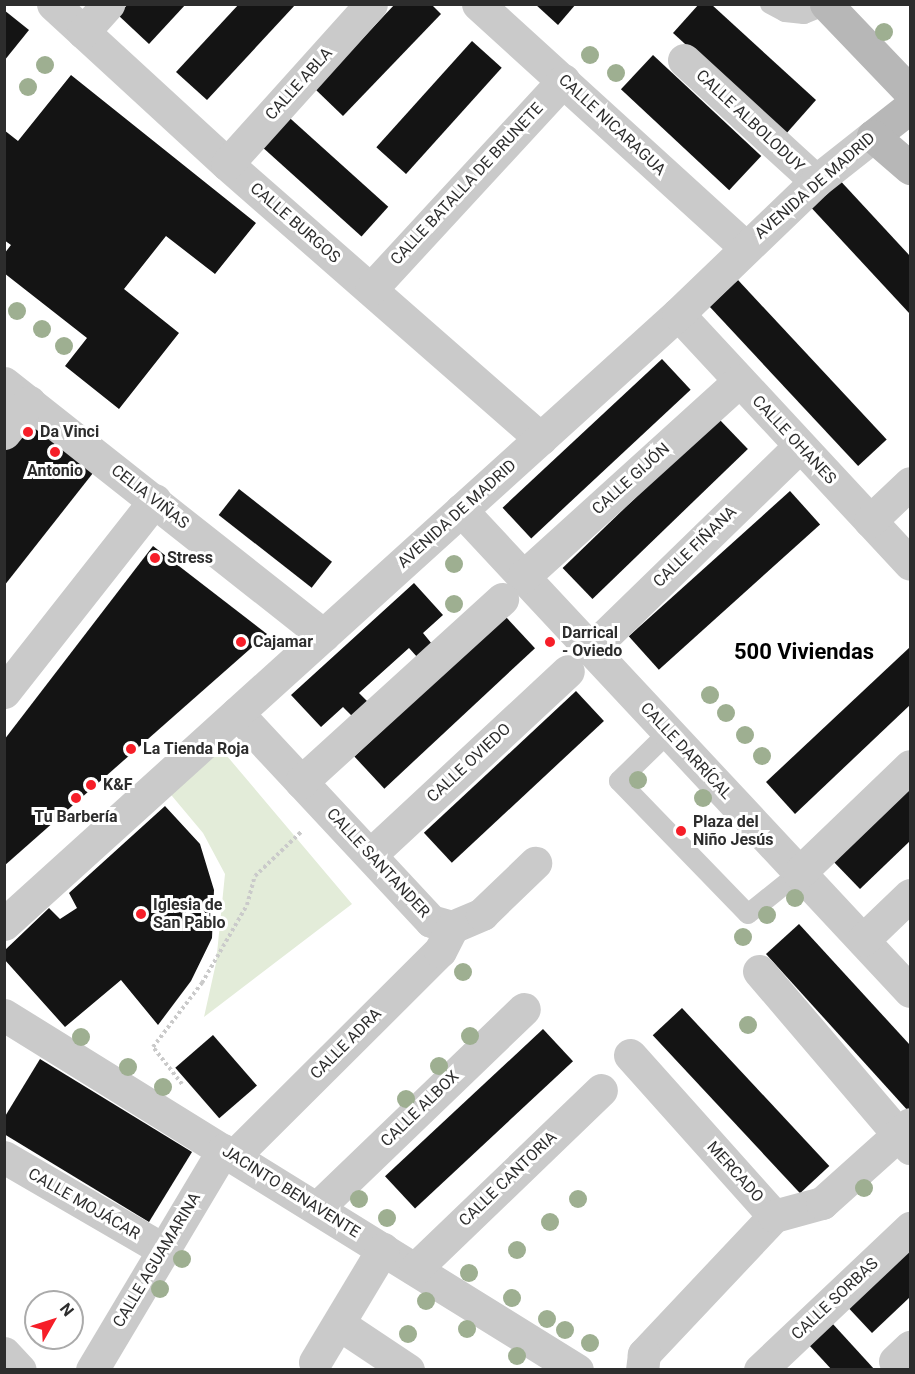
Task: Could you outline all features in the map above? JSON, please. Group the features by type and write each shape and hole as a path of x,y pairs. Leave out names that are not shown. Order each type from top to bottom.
{"main road":[{"path":"826,4 910,92"},
{"name":"AVENIDA DE MADRID","path":"873,136 910,107"},
{"path":"873,136 910,168"}],"street":[{"name":"CALLE BURGOS","path":"53,4 227,164 541,439"},
{"path":"83,32 108,4"},
{"name":"CALLE ABLA","path":"227,164 371,4"},
{"name":"CALLE NICARAGUA","path":"478,4 745,247"},
{"name":"CALLE ALBOLODUY","path":"684,60 816,182"},
{"name":"CALLE BATALLA DE BRUNETE","path":"371,289 564,80"},
{"name":"AVENIDA DE MADRID","path":"4,924 678,314 745,247 816,182 873,136"},
{"name":"CALLE OHANES","path":"678,314 910,564"},
{"name":"CALLE GIJÓN","path":"302,782 739,381"},
{"path":"4,433 17,393"},
{"name":"CELIA VIÑAS","path":"17,393 323,635"},
{"name":"CALLE FIÑANA","path":"579,660 800,446"},
{"path":"870,521 910,483"},
{"path":"4,692 155,500"},
{"name":"CALLE DARRÍCAL","path":"461,510 513,588 579,660 669,732 910,991"},
{"name":"CALLE OVIEDO","path":"370,855 579,660"},
{"name":"CALLE SANTANDER","path":"237,713 431,921 452,927"},
{"path":"799,873 910,766"},
{"path":"452,927 482,914 535,863"},
{"path":"863,940 910,895"},
{"name":"CALLE ADRA","path":"228,1154 441,951 452,927"},
{"path":"759,971 907,1135 822,1203 774,1216"},
{"name":"CALLE ALBOX","path":"317,1208 524,1009"},
{"name":"JACINTO BENAVENTE","path":"4,1015 577,1370"},
{"name":"MERCADO","path":"630,1055 774,1216 644,1354 642,1370"},
{"name":"CALLE CANTORIA","path":"415,1269 601,1090"},
{"name":"CALLE AGUAMARINA","path":"92,1370 164,1250 228,1154"},
{"name":"CALLE MOJÁCAR","path":"4,1158 164,1250"},
{"name":"CALLE SORBAS","path":"760,1370 910,1228"},
{"path":"318,1367 339,1324 383,1250"},
{"path":"339,1324 408,1370"},
{"path":"4,1353 20,1370"}],"lane":[{"path":"770,4 785,12 804,14 826,4"},
{"path":"669,732 619,781 748,914 799,873"}],"path":[{"path":"189,1129 201,1107 153,1047 202,983 247,905 255,876 301,832"}],"green space":[{"path":"216,743 352,904 204,1017 216,963 225,874 203,833 167,790"}],"building":[{"path":"128,4 186,4 149,44 118,15"},
{"path":"239,4 296,4 207,100 176,72"},
{"path":"395,4 431,4 441,14 343,116 315,89"},
{"path":"535,4 576,4 558,25"},
{"path":"699,4 711,4 816,100 785,135 673,33"},
{"path":"4,10 29,30 4,61"},
{"path":"472,41 502,68 406,174 376,147"},
{"path":"653,55 761,156 729,190 621,89"},
{"path":"71,75 256,223 215,274 166,236 124,289 179,333 119,409 65,366 87,338 4,273 4,254 11,245 4,240 4,130 18,141"},
{"path":"282,111 388,207 362,236 255,141"},
{"path":"835,175 910,256 910,314 806,202"},
{"path":"738,280 887,439 858,466 709,307"},
{"path":"662,359 691,390 531,538 503,508"},
{"path":"718,418 748,449 592,599 563,568"},
{"path":"26,420 93,473 4,586 4,447"},
{"path":"239,489 332,562 312,588 219,515"},
{"path":"790,491 820,524 659,670 629,636"},
{"path":"153,546 267,634 4,866 4,740"},
{"path":"414,583 443,615 423,633 432,644 418,658 409,648 359,693 368,702 352,716 343,707 321,727 291,695"},
{"path":"505,616 535,648 384,789 354,756"},
{"path":"910,647 910,705 795,814 766,782"},
{"path":"576,691 604,721 452,863 424,833"},
{"path":"910,782 910,841 860,889 830,858"},
{"name":"Iglesia de San Pablo","path":"165,806 200,844 214,890 212,938 191,981 158,1025 121,980 65,1027 4,959 4,951 49,908 60,919 77,908 69,893"},
{"path":"799,924 910,1045 910,1113 766,954"},
{"path":"682,1008 829,1166 800,1193 653,1035"},
{"path":"543,1029 573,1061 415,1208 385,1176"},
{"path":"213,1035 257,1086 219,1118 175,1068"},
{"path":"40,1059 192,1152 149,1222 4,1134 4,1118"},
{"path":"910,1236 910,1297 872,1333 842,1301"},
{"path":"832,1323 875,1370 832,1370 809,1345"}],"place":[{"name":"Da Vinci","path":"28,432"},
{"name":"Antonio","path":"55,452"},
{"name":"Stress","path":"155,558"},
{"name":"Cajamar","path":"241,642"},
{"name":"Darrical - Oviedo","path":"550,642"},
{"name":"La Tienda Roja","path":"131,749"},
{"name":"K&F","path":"91,785"},
{"name":"Tu Barbería","path":"76,798"},
{"name":"Plaza del Niño Jesús","path":"681,831"},
{"name":"Iglesia de San Pablo","path":"141,914"}],"district":[{"name":"500 Viviendas","path":"804,652"}]}
